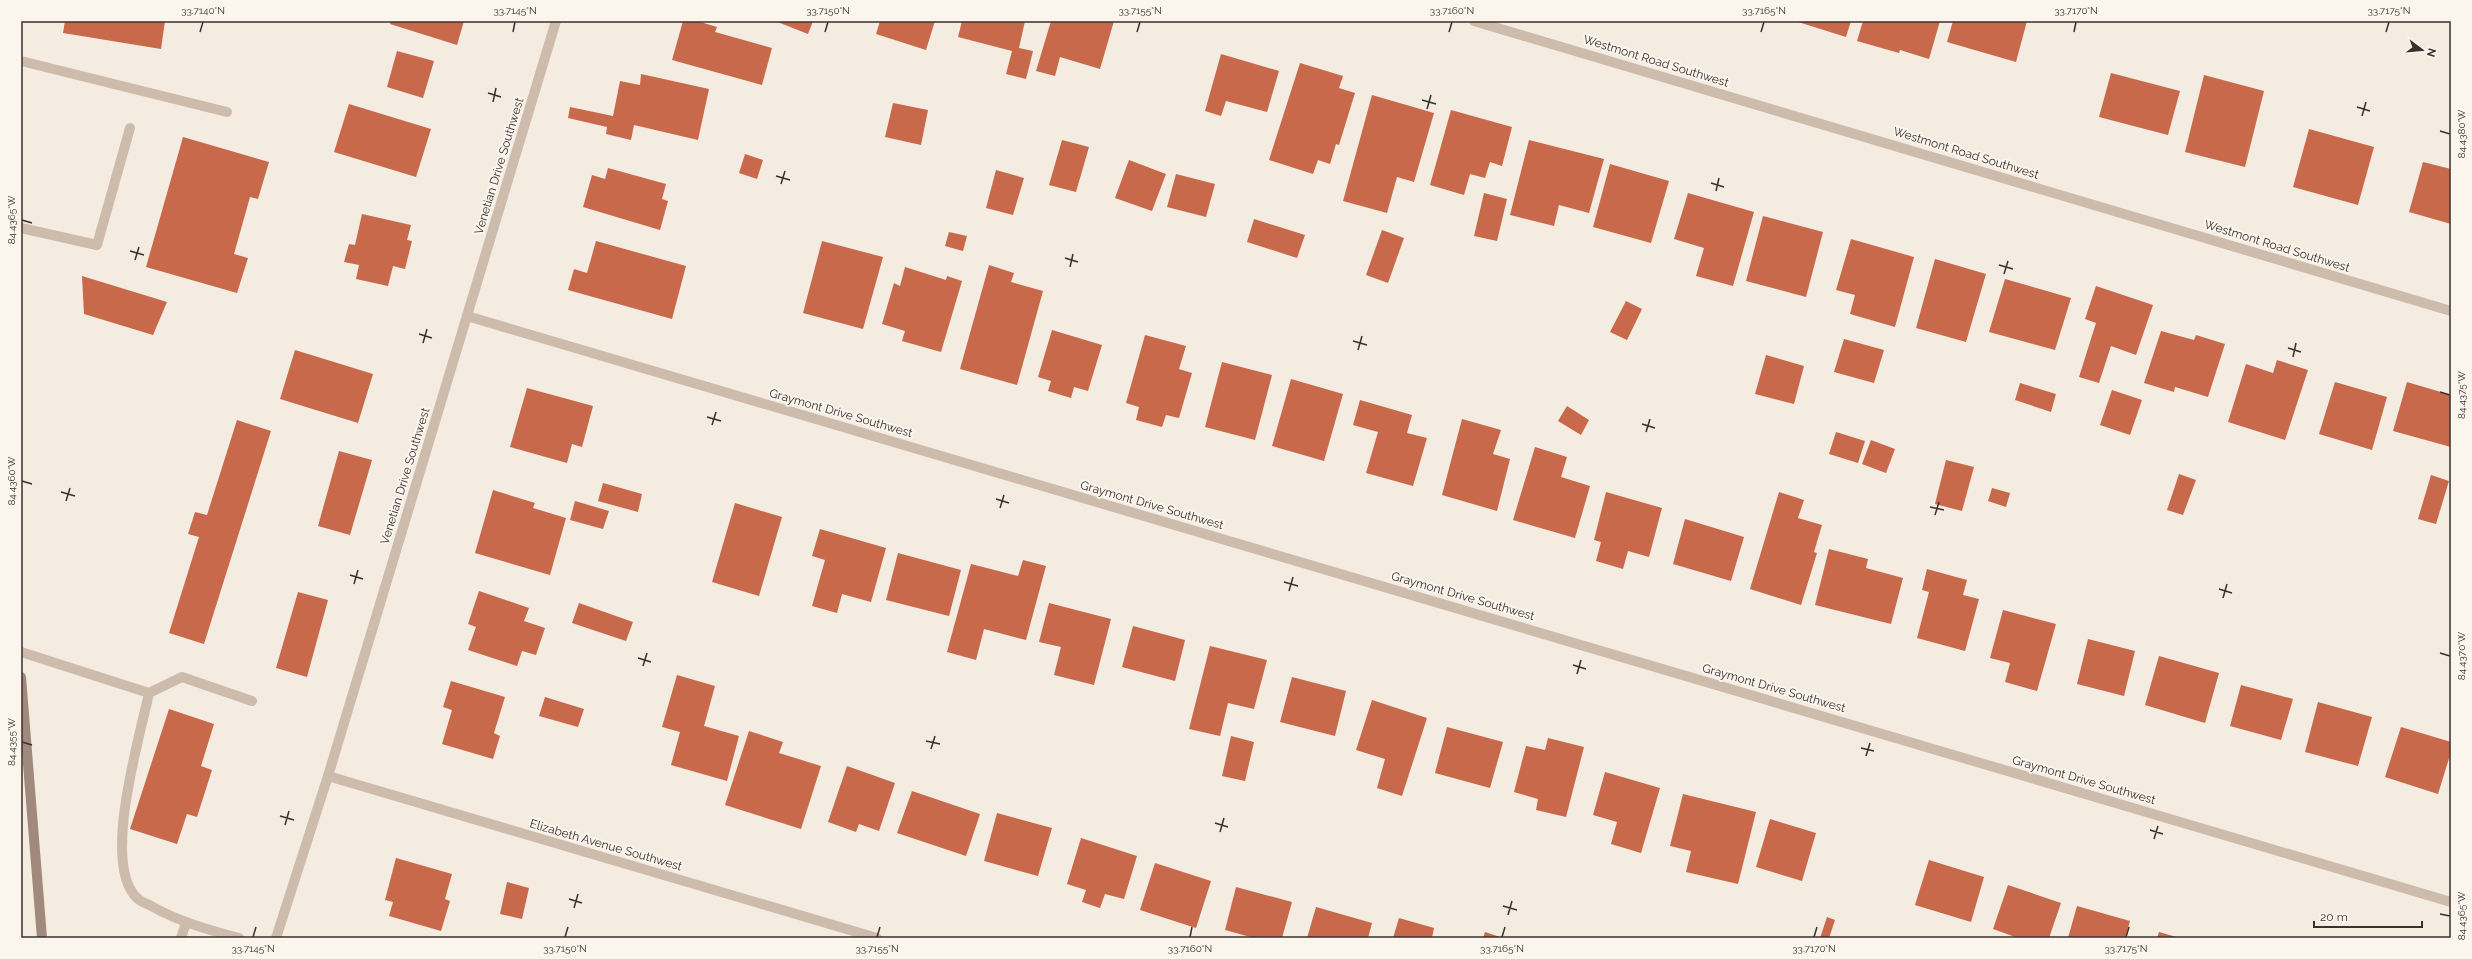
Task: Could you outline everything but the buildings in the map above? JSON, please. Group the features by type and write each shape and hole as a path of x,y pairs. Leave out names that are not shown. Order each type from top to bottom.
{"main road":[{"path":"21,677 42,938"}],"street":[{"name":"Venetian Drive Southwest","path":"276,938 328,776 556,21"},
{"name":"Westmont Road Southwest","path":"1474,21 2451,311"},
{"path":"21,61 228,112"},
{"path":"21,228 97,245 130,128"},
{"name":"Graymont Drive Southwest","path":"467,316 2451,902"},
{"path":"21,652 149,693 182,677 252,701"},
{"path":"149,693 122,823 121,852 129,884 137,898 186,923 239,938"},
{"name":"Elizabeth Avenue Southwest","path":"328,776 877,938"},
{"path":"181,938 186,923"}]}
